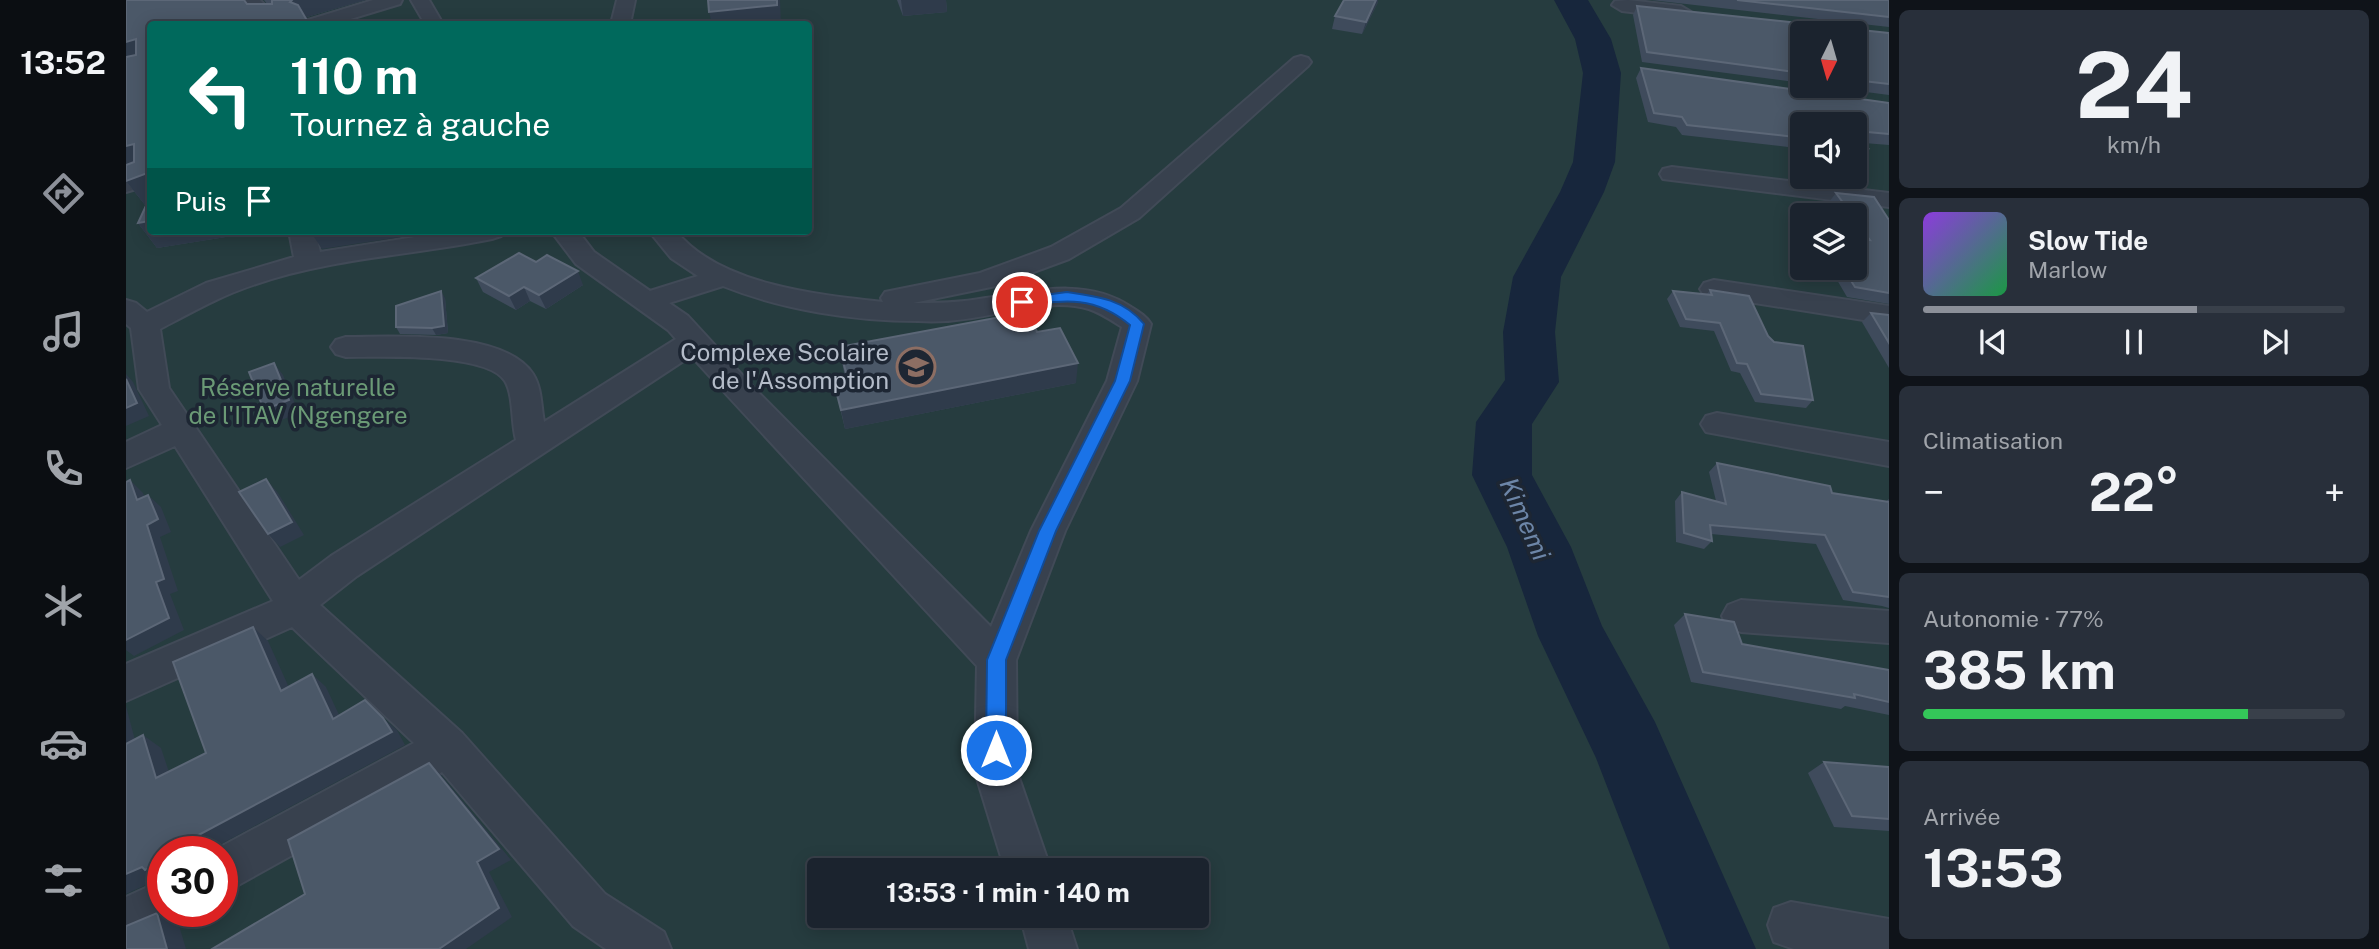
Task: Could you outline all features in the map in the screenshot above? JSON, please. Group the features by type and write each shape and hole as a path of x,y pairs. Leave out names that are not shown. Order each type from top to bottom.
{"street":[{"path":"249,0 270,21"},
{"path":"325,21 393,0"},
{"path":"420,0 432,21"},
{"path":"622,21 626,0"},
{"path":"1622,5 1702,14"},
{"path":"848,308 986,280 1072,246 1130,214 1301,62"},
{"path":"1672,174 1889,200"},
{"path":"126,185 147,178"},
{"path":"303,235 309,263"},
{"path":"474,235 309,263 215,289 136,317 153,389 237,512 296,606 447,747 589,910 647,949"},
{"path":"567,235 585,258 678,323 997,660"},
{"path":"666,235 683,255 724,277 848,308 888,313 946,312 1067,296 1104,302 1120,310 1137,324 1122,381 1048,531 997,660 996,772 1024,858"},
{"path":"647,301 724,277"},
{"path":"1714,289 1889,315"},
{"path":"126,683 296,606 344,566 694,341"},
{"path":"346,347 446,349 492,359 509,366 520,379 527,425 533,444"},
{"path":"1717,424 1889,454"},
{"path":"126,456 180,430"},
{"path":"1741,616 1889,627"},
{"path":"238,862 447,747"},
{"path":"126,920 147,910"},
{"path":"1791,925 1889,943"},
{"path":"1046,928 1053,949"}],"green space":[{"name":"Réserve naturelle de l'ITAV (Ngengere","path":"126,0 1889,0 1889,949 126,949"}],"building":[{"path":"126,0 244,0 247,4 272,4 272,0 292,0 290,2 298,5 307,21 147,21 147,173 126,181 126,165 134,162 134,144 126,146 126,57 136,55 136,39 126,42"},
{"path":"708,0 777,0 777,5 709,12"},
{"path":"1344,0 1376,0 1366,22 1335,16"},
{"path":"1737,0 1889,0 1889,17"},
{"path":"1637,6 1790,22 1790,71 1647,52"},
{"path":"1867,31 1889,33 1889,84 1867,81"},
{"path":"1641,68 1790,89 1790,98 1854,98 1889,103 1889,134 1867,132 1867,112 1790,112 1790,136 1687,125 1682,117 1654,113"},
{"path":"1836,193 1874,197 1889,220 1889,293 1855,287 1851,280 1867,280 1867,240 1870,240 1867,236 1867,203 1843,203"},
{"path":"147,204 147,222 138,223"},
{"path":"519,253 536,262 547,255 578,271 539,295 524,287 509,296 476,278"},
{"path":"1710,290 1749,296 1768,336 1774,342 1803,346 1813,400 1761,394 1747,364 1737,363 1720,323 1686,319 1673,291 1712,295"},
{"path":"441,291 444,326 396,327 396,306"},
{"path":"1028,312 1037,332 1060,328 1078,363 841,410 833,379 847,376 839,347"},
{"path":"1871,313 1889,315 1889,343"},
{"path":"274,363 289,400 264,410 249,372"},
{"path":"126,379 137,403 126,408"},
{"path":"1717,463 1830,486 1832,493 1889,502 1889,597 1853,592 1825,535 1710,525 1712,541 1684,533 1682,492 1726,504"},
{"path":"266,479 292,522 268,534 239,492"},
{"path":"130,480 137,500 148,495 158,519 147,525 164,579 156,582 169,618 126,640 126,482"},
{"path":"1685,614 1734,622 1742,644 1889,670 1889,702 1854,694 1855,698 1703,672"},
{"path":"253,627 281,691 312,674 333,719 365,700 383,718 392,732 197,836 147,836 147,869 142,867 126,874 126,744 143,735 156,778 206,753 173,662"},
{"path":"1824,762 1889,767 1889,819 1852,816"},
{"path":"429,763 499,849 477,862 499,908 439,949 212,949 305,894 288,840"},
{"path":"147,917 147,927 161,927 167,949 126,949 126,926"}],"waterway":[{"name":"Kimemi","path":"1571,0 1593,39 1602,73 1594,162 1582,192 1537,277 1529,332 1532,382 1504,422 1502,475 1539,547 1572,636 1629,747 1713,949"}],"place":[{"name":"Complexe Scolaire de l'Assomption","path":"916,367"}],"route":[{"path":"996,750 997,660 1048,531 1122,381 1133,349 1137,324 1120,310 1104,302 1067,296 1022,302"}]}
